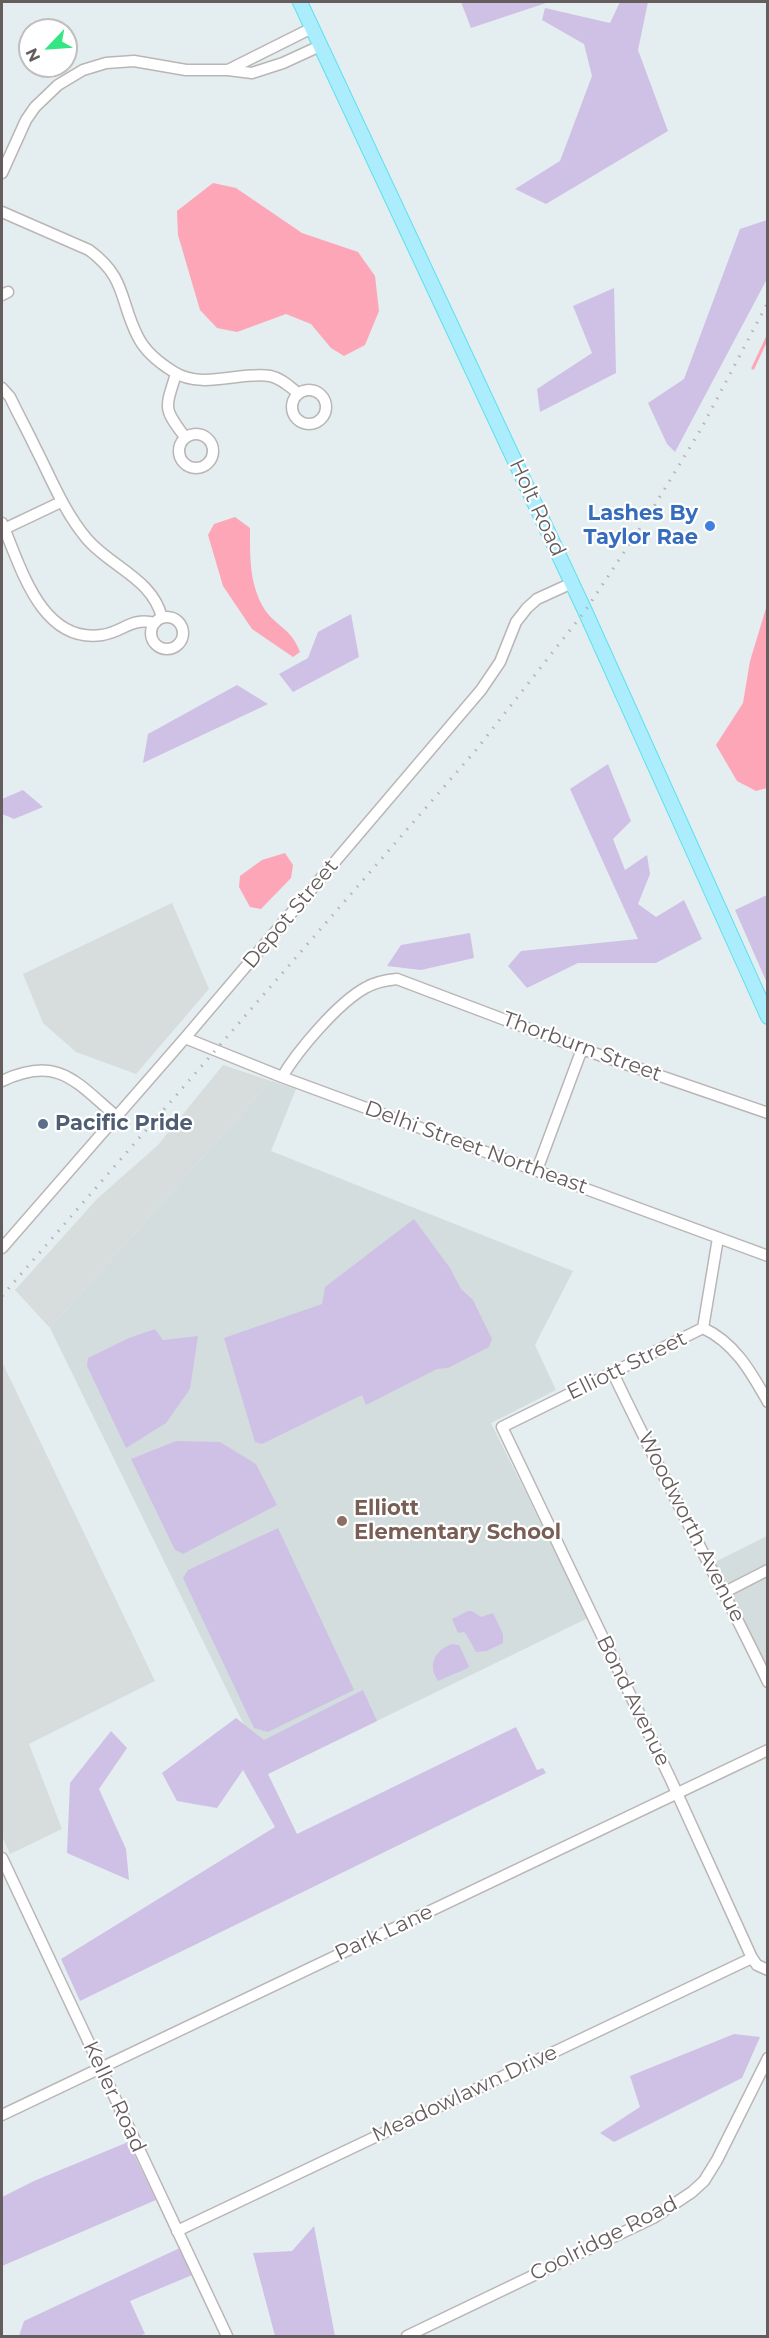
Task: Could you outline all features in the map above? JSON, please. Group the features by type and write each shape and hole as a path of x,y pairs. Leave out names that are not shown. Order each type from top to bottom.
{"main road":[{"name":"Holt Road","path":"300,2 572,583 768,1017"}],"street":[{"path":"228,70 312,28"},
{"path":"2,173 26,120 35,107 57,85 83,70 106,63 134,61 186,70 228,70 252,73 283,63 320,46"},
{"path":"2,212 89,250 100,258 118,281 138,337 155,358 176,374 197,379 272,376 298,393"},
{"path":"176,374 167,412 185,437"},
{"path":"2,388 15,407 61,502 88,540 126,573 142,583 152,594 158,620 141,620 108,634 92,637 57,625 43,611 2,527 61,502"},
{"name":"Depot Street","path":"2,1248 185,1038 481,690 500,662 516,622 527,608 537,599 572,583"},
{"name":"Thorburn Street","path":"282,1077 293,1058 308,1040 349,1000 364,988 382,981 397,979 582,1049 768,1113"},
{"name":"Delhi Street Northeast","path":"185,1038 282,1077 768,1256"},
{"path":"537,1170 582,1049"},
{"path":"2,1081 26,1071 43,1069 61,1073 76,1082 116,1116"},
{"name":"Elliott Street","path":"502,1426 703,1328 718,1238"},
{"path":"703,1328 716,1334 736,1352 754,1376 768,1402"},
{"name":"Woodworth Avenue","path":"613,1373 701,1551 725,1592 768,1682"},
{"name":"Bond Avenue","path":"502,1426 677,1793 752,1958 757,1965 768,1970"},
{"path":"725,1592 768,1570"},
{"name":"Park Lane","path":"2,2115 768,1750"},
{"name":"Keller Road","path":"2,1858 227,2337"},
{"name":"Meadowlawn Drive","path":"177,2231 752,1958"},
{"name":"Coolridge Road","path":"407,2337 653,2218 692,2192 704,2181 717,2160 768,2058"}],"shaded area":[{"path":"461,2 549,2 471,28"},
{"path":"620,2 648,2 638,50 668,131 546,204 515,189 560,161 592,76 584,44 542,20 545,8 610,23"},
{"path":"213,183 236,188 302,233 358,252 375,276 379,311 365,345 344,356 331,348 311,324 286,314 237,332 217,328 200,310 178,235 177,211"},
{"path":"767,220 767,279 675,452 667,444 648,403 684,379 740,229"},
{"path":"614,288 616,373 540,412 537,389 592,353 573,306"},
{"path":"235,517 250,528 252,570 256,591 265,610 296,644 300,652 293,657 252,629 223,586 208,535 214,524"},
{"path":"767,605 767,788 756,791 737,781 716,745 743,703 750,661"},
{"path":"351,614 359,657 293,692 279,674 308,658 318,632"},
{"path":"237,685 268,704 143,763 148,734"},
{"path":"608,764 631,821 613,839 625,870 647,855 650,874 638,904 656,917 684,900 702,939 656,963 578,963 527,988 508,966 521,951 638,939 570,789"},
{"path":"23,790 43,807 14,819 2,814 2,799"},
{"path":"285,853 293,865 291,878 261,909 250,907 239,887 240,876 262,860"},
{"path":"767,895 767,983 735,910"},
{"path":"172,903 209,989 136,1074 76,1052 43,1023 23,974"},
{"path":"470,933 474,958 421,970 387,966 401,945"},
{"path":"223,1065 271,1081 50,1328 15,1290 97,1199 158,1145"},
{"name":"Elliott Elementary School","path":"271,1081 296,1089 271,1151 573,1271 535,1345 556,1390 491,1423 588,1618 268,1774 50,1328"},
{"path":"414,1219 450,1268 461,1289 473,1300 492,1339 489,1347 448,1368 437,1369 366,1405 362,1395 262,1444 255,1442 224,1338 322,1304 325,1287"},
{"path":"155,1329 163,1340 198,1336 190,1389 166,1423 126,1448 87,1366 88,1358 129,1338"},
{"path":"2,1362 155,1681 29,1744 62,1829 10,1854 2,1836"},
{"path":"176,1441 220,1442 256,1464 277,1505 183,1554 175,1550 131,1459"},
{"path":"278,1528 354,1690 268,1732 254,1728 183,1578 188,1570"},
{"path":"767,1536 767,1673 715,1562"},
{"path":"468,1611 481,1617 493,1613 503,1634 503,1643 487,1651 476,1652 466,1634 458,1633 452,1619"},
{"path":"452,1644 459,1645 469,1666 438,1681 433,1669 434,1659 441,1650"},
{"path":"363,1690 377,1721 268,1774 297,1834 516,1727 537,1770 543,1768 546,1773 80,2001 61,1959 275,1827 243,1770 217,1808 177,1801 162,1773 236,1718 264,1740"},
{"path":"111,1731 127,1748 99,1789 126,1849 129,1880 67,1853 70,1783"},
{"path":"734,2034 760,2037 742,2078 614,2142 600,2133 640,2107 630,2076"},
{"path":"128,2142 156,2200 2,2266 2,2197 34,2181"},
{"path":"314,2226 335,2336 275,2336 253,2253 292,2251"},
{"path":"184,2246 197,2273 130,2301 145,2334 138,2336 19,2336 24,2321"}],"waterway":[{"path":"753,368 768,336"}],"railway":[{"path":"2,1296 476,750 585,611 650,513 701,429 768,302"}],"place":[{"name":"Lashes By Taylor Rae","path":"710,526"},
{"name":"Pacific Pride","path":"43,1124"},
{"name":"Elliott Elementary School","path":"342,1521"}]}
